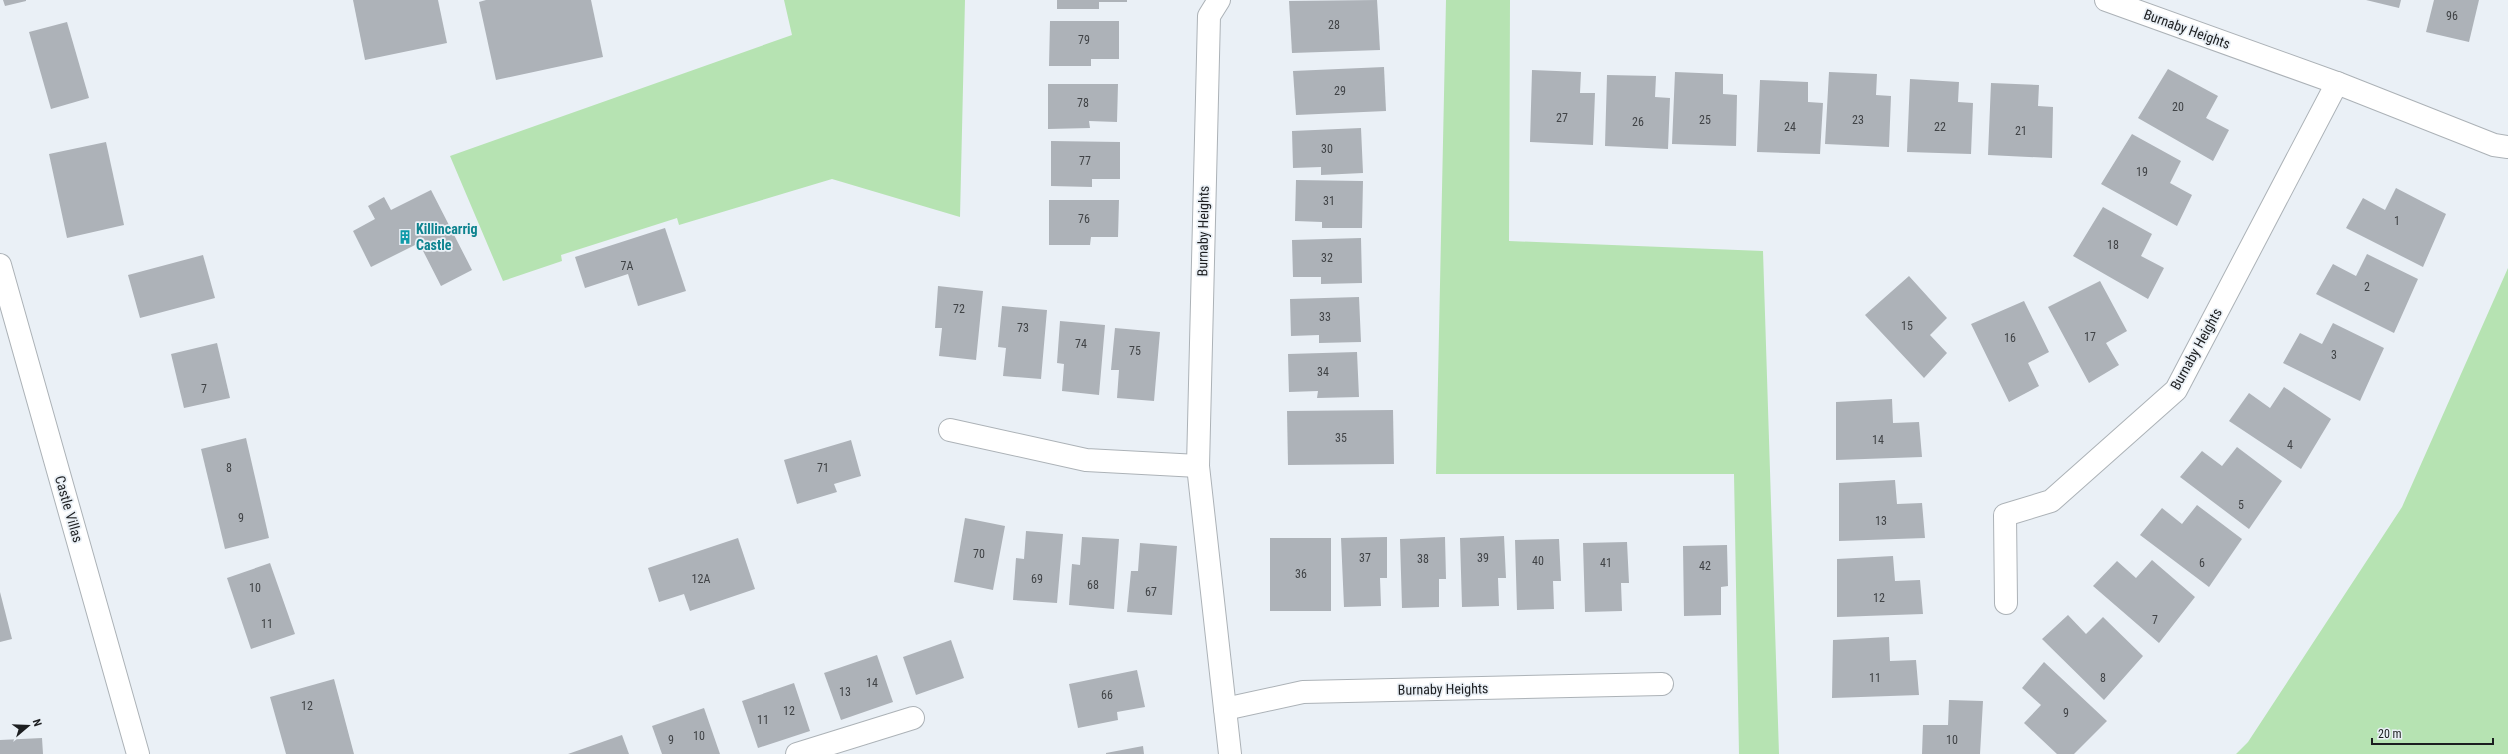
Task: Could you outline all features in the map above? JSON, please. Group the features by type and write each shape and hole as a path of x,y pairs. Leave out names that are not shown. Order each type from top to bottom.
{"street":[{"name":"Burnaby Heights","path":"1219,0 1209,16 1198,466 1230,754"},
{"name":"Burnaby Heights","path":"2106,0 2337,83 2494,145 2508,147"},
{"name":"Burnaby Heights","path":"2006,603 2006,515 2051,501 2176,390 2337,83"},
{"name":"Castle Villas","path":"0,265 138,754"},
{"path":"950,430 1086,460 1198,466"},
{"name":"Burnaby Heights","path":"1225,709 1303,692 1662,684"},
{"path":"796,754 913,718"}],"green space":[{"path":"784,0 965,0 960,217 832,179 679,225 677,218 561,255 562,261 503,281 450,156 792,35"},
{"path":"1446,0 1510,0 1509,241 1763,251 1779,754 1739,754 1734,474 1436,474"},
{"path":"2508,268 2508,754 2236,754 2248,742 2402,507"}],"building":[{"path":"3,0 26,0 26,1 5,6"},
{"path":"353,0 438,0 447,43 365,60"},
{"path":"486,0 591,0 603,57 496,80 479,2"},
{"path":"1057,0 1127,0 1127,2 1099,2 1099,9 1057,9"},
{"path":"1377,0 1380,50 1292,53 1289,1"},
{"path":"2366,0 2401,0 2399,8"},
{"path":"2434,0 2479,0 2469,42 2426,32"},
{"path":"1050,21 1119,21 1119,59 1091,59 1091,66 1049,66"},
{"path":"67,22 89,98 51,109 29,32"},
{"path":"1384,67 1386,111 1296,115 1293,71"},
{"path":"2168,69 2218,96 2206,118 2229,130 2213,161 2138,118"},
{"path":"1532,70 1581,72 1580,93 1595,93 1593,145 1530,142"},
{"path":"1675,72 1723,74 1723,94 1737,95 1736,146 1672,144"},
{"path":"1829,72 1877,74 1876,95 1891,96 1889,147 1825,144"},
{"path":"1607,75 1656,76 1655,97 1670,98 1668,149 1605,146"},
{"path":"1910,79 1959,82 1958,102 1973,103 1971,154 1907,152"},
{"path":"1760,80 1808,82 1808,102 1823,103 1820,154 1757,152"},
{"path":"1991,83 2039,85 2038,106 2053,107 2052,158 1988,155"},
{"path":"1048,84 1118,84 1117,122 1089,121 1090,128 1048,129"},
{"path":"1361,128 1363,173 1321,175 1321,167 1293,168 1292,131"},
{"path":"2132,134 2181,161 2170,183 2192,195 2177,226 2101,184"},
{"path":"1051,141 1120,142 1120,179 1092,179 1092,187 1051,186"},
{"path":"106,142 124,225 67,238 49,154"},
{"path":"1296,180 1363,181 1362,228 1322,228 1322,222 1295,221"},
{"path":"2396,188 2446,214 2423,267 2346,228 2363,198 2385,210"},
{"name":"Killincarrig Castle","path":"431,190 472,270 441,286 419,243 371,267 353,231 375,219 368,206 384,197 391,210"},
{"path":"1049,200 1119,200 1118,237 1091,237 1090,245 1049,245"},
{"path":"2103,207 2152,234 2141,256 2164,268 2148,299 2073,256"},
{"path":"665,228 686,291 638,306 628,274 585,288 575,257"},
{"path":"1361,238 1362,283 1321,284 1321,277 1293,277 1292,240"},
{"path":"2367,254 2418,279 2394,333 2316,294 2333,264 2356,276"},
{"path":"203,255 215,298 140,318 128,275"},
{"path":"1909,276 1947,318 1930,335 1947,353 1924,378 1865,315"},
{"path":"2100,281 2127,331 2106,343 2119,365 2089,383 2048,307"},
{"path":"938,286 983,291 976,360 939,356 942,328 935,328"},
{"path":"1359,297 1361,342 1319,343 1319,335 1291,336 1290,299"},
{"path":"2024,301 2049,352 2028,363 2039,386 2009,402 1971,324"},
{"path":"1002,306 1047,310 1041,379 1003,376 1006,348 998,347"},
{"path":"1060,321 1105,325 1099,395 1062,391 1064,364 1057,363"},
{"path":"2333,323 2384,348 2360,401 2283,363 2300,333 2322,344"},
{"path":"1115,328 1160,332 1154,401 1117,398 1119,370 1111,370"},
{"path":"217,343 230,398 184,408 171,354"},
{"path":"1357,352 1359,397 1317,398 1318,391 1289,392 1288,354"},
{"path":"2284,387 2331,419 2301,469 2229,421 2249,393 2270,408"},
{"path":"1892,399 1893,423 1919,422 1922,457 1836,460 1836,402"},
{"path":"1393,410 1394,464 1288,465 1287,411"},
{"path":"246,438 269,538 225,549 201,449"},
{"path":"851,440 861,476 834,484 837,492 797,504 784,460"},
{"path":"2237,447 2282,481 2249,529 2180,477 2202,451 2222,466"},
{"path":"1895,480 1897,504 1922,503 1925,538 1839,541 1839,483"},
{"path":"2197,505 2242,539 2209,587 2140,535 2162,508 2182,524"},
{"path":"965,518 1005,526 993,590 954,582"},
{"path":"1026,531 1063,534 1057,603 1013,600 1016,558 1024,559"},
{"path":"1504,536 1506,578 1498,578 1499,606 1462,607 1460,538"},
{"path":"1082,537 1119,539 1114,609 1069,605 1072,564 1080,565"},
{"path":"1387,537 1387,578 1380,578 1381,606 1344,607 1341,538"},
{"path":"1445,537 1446,579 1439,579 1439,607 1402,608 1400,539"},
{"path":"738,538 755,589 690,611 684,594 659,602 648,568"},
{"path":"1270,538 1331,538 1331,611 1270,611"},
{"path":"1559,539 1561,581 1553,581 1554,609 1517,610 1515,540"},
{"path":"1627,542 1629,583 1621,583 1622,611 1585,612 1583,543"},
{"path":"1140,543 1177,546 1172,615 1127,612 1131,571 1138,571"},
{"path":"1727,545 1728,586 1721,587 1721,615 1684,616 1683,546"},
{"path":"1893,556 1895,581 1920,580 1923,614 1837,617 1837,559"},
{"path":"2152,560 2195,597 2159,643 2093,586 2117,561 2136,578"},
{"path":"270,563 295,634 251,649 227,578"},
{"path":"0,592 12,639 0,642"},
{"path":"2068,615 2086,634 2103,617 2143,656 2104,700 2042,639"},
{"path":"1889,637 1890,661 1916,660 1919,695 1832,698 1833,640"},
{"path":"951,640 964,678 916,695 903,657"},
{"path":"877,655 893,702 841,720 824,673"},
{"path":"2044,662 2107,721 2074,754 2057,754 2024,723 2041,705 2022,688"},
{"path":"1137,670 1145,707 1117,712 1118,720 1078,728 1069,684"},
{"path":"334,679 354,754 286,754 270,697"},
{"path":"794,683 810,731 758,748 742,701"},
{"path":"1949,700 1983,701 1980,754 1922,754 1923,725 1948,725"},
{"path":"704,708 720,754 662,754 652,726"},
{"path":"622,735 629,754 568,754"},
{"path":"42,738 43,754 0,754 0,740"},
{"path":"1143,746 1144,754 1106,754 1106,753"}],"place":[{"name":"Killincarrig Castle","path":"405,237"}]}
